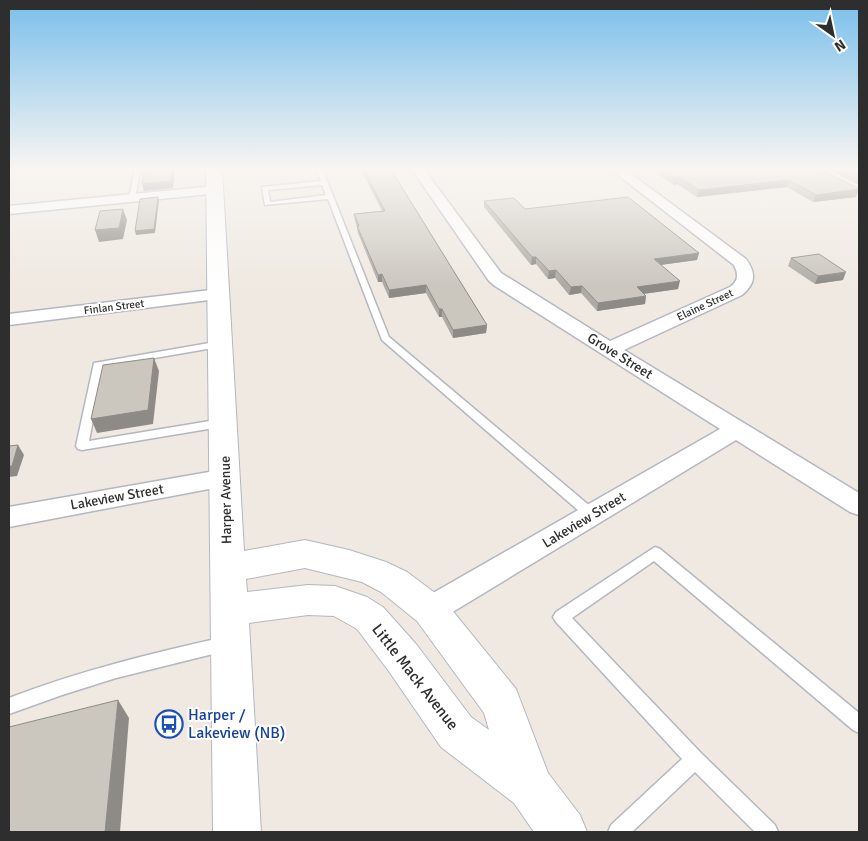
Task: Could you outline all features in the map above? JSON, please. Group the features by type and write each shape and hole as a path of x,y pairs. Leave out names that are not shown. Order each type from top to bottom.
{"main road":[{"name":"Harper Avenue","path":"216,207 226,478 226,568 230,626 237,832"},
{"name":"Little Mack Avenue","path":"226,568 305,554 349,564 374,572 394,582 430,610 501,703 530,787"},
{"name":"Little Mack Avenue","path":"230,626 308,600 335,601 354,608 370,618 402,657 456,732 530,787 563,832"}],"street":[{"path":"9,210 37,207"},
{"name":"Grove Street","path":"445,207 495,276 859,505"},
{"name":"Elaine Street","path":"609,349 736,291 745,283 747,278 746,272 740,262 667,207"},
{"name":"Finlan Street","path":"9,320 219,294"},
{"name":"Lakeview Street","path":"430,610 737,430"},
{"name":"Lakeview Street","path":"9,517 226,478"}],"lane":[{"path":"334,207 385,338 592,515"},
{"path":"221,344 98,365 82,446 224,422"},
{"path":"768,832 695,759 561,617 655,554 859,724"},
{"path":"9,706 61,686 170,656 230,626"},
{"path":"618,832 695,759"}],"building":[{"path":"139,207 157,207 154,229 135,231"},
{"path":"383,207 414,207 487,325 453,330 426,285 389,290 382,274 378,275 357,226 359,226 354,214 385,211"},
{"path":"489,207 523,207 525,209 540,207 641,207 699,253 654,259 680,281 637,287 646,296 598,303 582,286 571,287 556,270 549,271 536,257 532,257"},
{"path":"123,209 119,228 95,230 100,211"},
{"path":"819,254 846,272 818,276 791,258"},
{"path":"154,358 148,410 91,419 103,365"},
{"path":"18,445 12,466 9,466 9,446"},
{"path":"118,700 105,832 9,832 9,727"}],"place":[{"name":"Harper / Lakeview (NB)","path":"169,724"}]}
